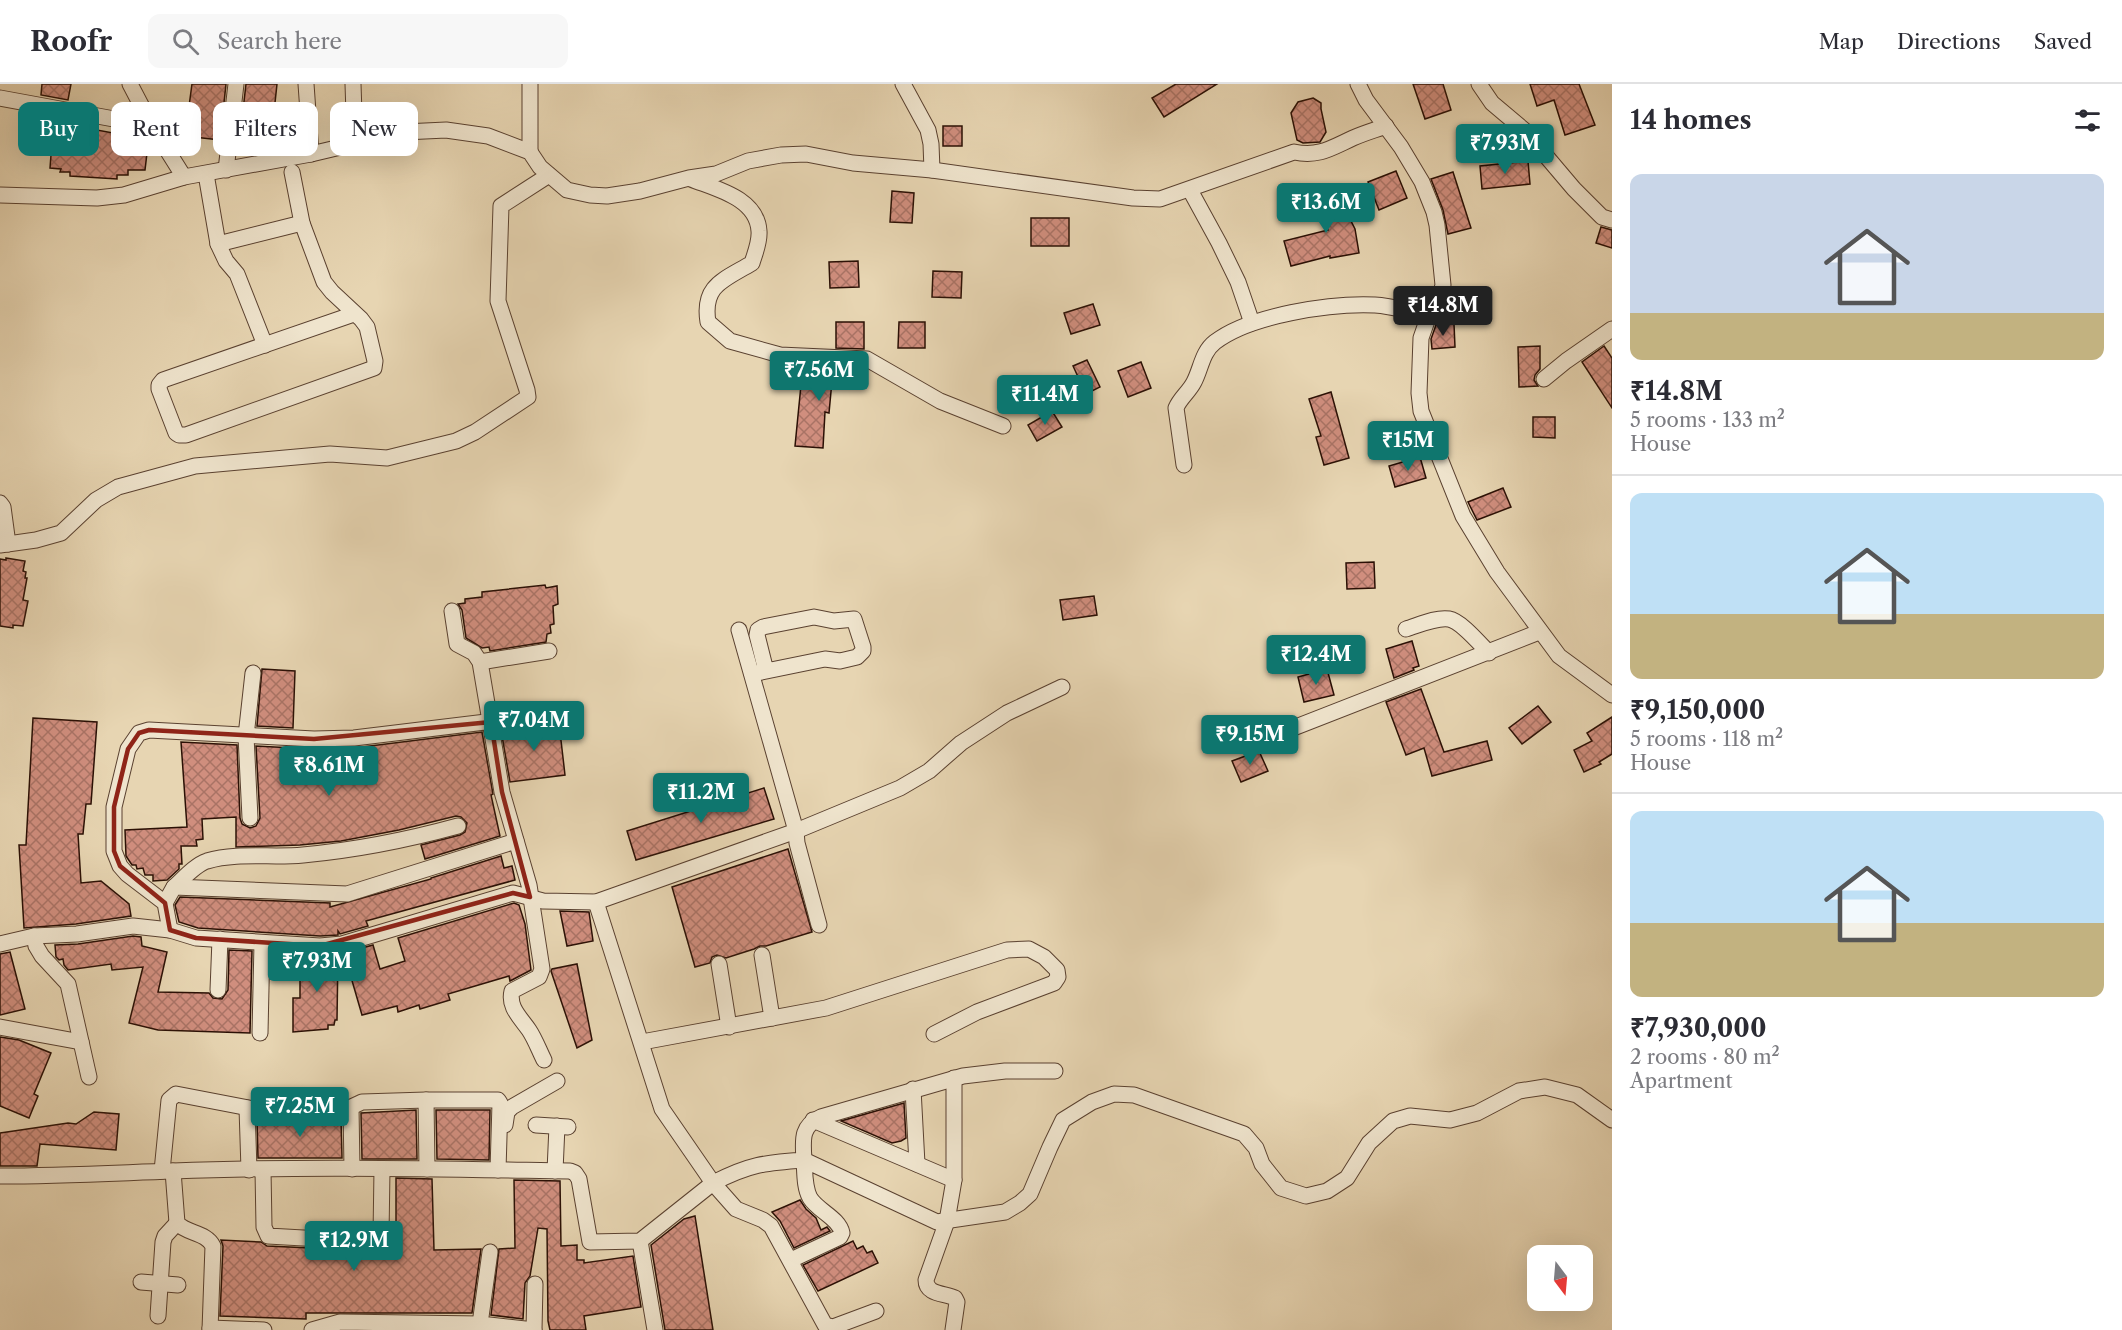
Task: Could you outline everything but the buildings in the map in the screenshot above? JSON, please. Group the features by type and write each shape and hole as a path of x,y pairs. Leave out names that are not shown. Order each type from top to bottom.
{"street":[{"path":"130,84 139,102"},
{"path":"226,170 236,84"},
{"path":"306,84 307,102"},
{"path":"353,84 354,102"},
{"path":"530,84 530,152 540,167 567,190 607,196 716,174 748,161 781,155 806,154 853,163 932,170 1133,198 1160,199 1294,152 1310,155 1331,149 1355,137 1386,126"},
{"path":"903,84 928,130 932,170"},
{"path":"1358,84 1366,100 1401,147 1422,182 1434,212 1443,285 1439,300 1429,315 1420,338 1419,393 1421,411 1463,516 1497,572 1539,632 1559,656 1612,695"},
{"path":"1479,84 1492,103 1524,130 1574,189 1602,217 1612,220"},
{"path":"0,98 111,118"},
{"path":"418,131 446,130 488,136 530,152"},
{"path":"171,156 184,177"},
{"path":"0,195 97,198 124,195 184,177 300,156"},
{"path":"292,172 302,223 324,282 361,320 370,334 375,361 374,368 186,435 176,433 159,389 163,380 354,314"},
{"path":"206,174 218,244 226,261 237,274 265,345"},
{"path":"0,503 3,507 4,545 61,533 96,500 118,487 195,466 330,454 387,458 456,441 475,432 528,397 498,301 501,206 549,175"},
{"path":"688,178 739,198 751,211 759,228 759,242 752,263 717,284 710,293 706,307 708,322 730,341 780,355 867,359 940,401 1003,426"},
{"path":"1190,190 1238,282 1252,323"},
{"path":"218,244 302,223"},
{"path":"1184,465 1176,408 1179,400 1193,385 1203,357 1214,343 1252,323 1303,311 1376,305 1429,315"},
{"path":"1544,379 1612,329"},
{"path":"452,611 457,644 474,653 480,662 502,792 529,885 541,974 512,991 510,998 516,1013 530,1031 544,1060"},
{"path":"759,673 825,659 840,661 857,657 863,651 857,623 854,619 834,621 813,617 763,627 758,630 757,635 759,673 797,843 819,925"},
{"path":"1406,629 1450,619 1490,653"},
{"path":"739,630 759,673"},
{"path":"1270,737 1539,632"},
{"path":"480,662 549,651"},
{"path":"250,818 246,736 253,673"},
{"path":"0,944 34,936 77,934 134,926 170,930 196,938 320,946 342,944 513,893 543,901 596,902 796,831 900,788 929,771 961,743 1007,713 1062,687"},
{"path":"165,903 127,874 120,866 114,850 114,807 128,749 139,733 149,730 314,739 354,738 560,713"},
{"path":"170,930 165,903 174,887 203,862 222,858 302,855 374,847 458,826"},
{"path":"174,887 347,894 516,841"},
{"path":"596,902 662,1109 713,1183 736,1209 763,1220 771,1226 825,1325 833,1327 876,1311"},
{"path":"34,936 36,946 42,956 68,984 89,1077"},
{"path":"218,990 220,939"},
{"path":"260,1033 262,943"},
{"path":"642,1041 826,1008 1007,950 1029,949 1044,957 1057,970 1058,977 1054,983 978,1012 934,1034"},
{"path":"762,955 772,1018"},
{"path":"719,964 729,1027"},
{"path":"0,1027 81,1042"},
{"path":"791,1260 840,1237 842,1233 838,1224 819,1210 810,1199 806,1187 803,1135 813,1120 954,1078 1005,1071 1055,1071"},
{"path":"954,1078 954,1180 947,1221 926,1280 926,1286 930,1290 955,1298 957,1302 954,1330"},
{"path":"501,1170 507,1112 557,1081"},
{"path":"0,1176 382,1168 570,1171 575,1173 579,1179 590,1242 640,1241 713,1183 740,1169 764,1162 804,1160 937,1222 1005,1212 1030,1194 1064,1120 1092,1102 1114,1094 1134,1095 1244,1134 1256,1148 1262,1164 1281,1188 1306,1196 1328,1191 1347,1178 1369,1143 1393,1121 1410,1116 1450,1120 1477,1113 1519,1091 1545,1087 1577,1095 1612,1120"},
{"path":"914,1089 917,1164"},
{"path":"264,1330 210,1329 213,1246 206,1237 182,1228 177,1223 168,1171 169,1100 173,1095 247,1108 351,1108 362,1102 426,1100 499,1101 501,1170"},
{"path":"426,1100 427,1169"},
{"path":"247,1108 264,1227 268,1236 374,1242 380,1240 382,1168"},
{"path":"351,1108 352,1169"},
{"path":"813,1120 954,1180"},
{"path":"536,1125 563,1126 555,1171"},
{"path":"158,1316 163,1242 165,1236 177,1223"},
{"path":"640,1241 655,1330"},
{"path":"479,1327 490,1252"},
{"path":"141,1282 178,1285"},
{"path":"312,1330 340,1322 534,1330 535,1284"}],"highlighted area":[{"path":"491,722 502,792 530,897 513,893 320,946 196,938 170,930 165,903 120,866 114,851 114,807 128,749 139,733 149,730 314,739"}]}
